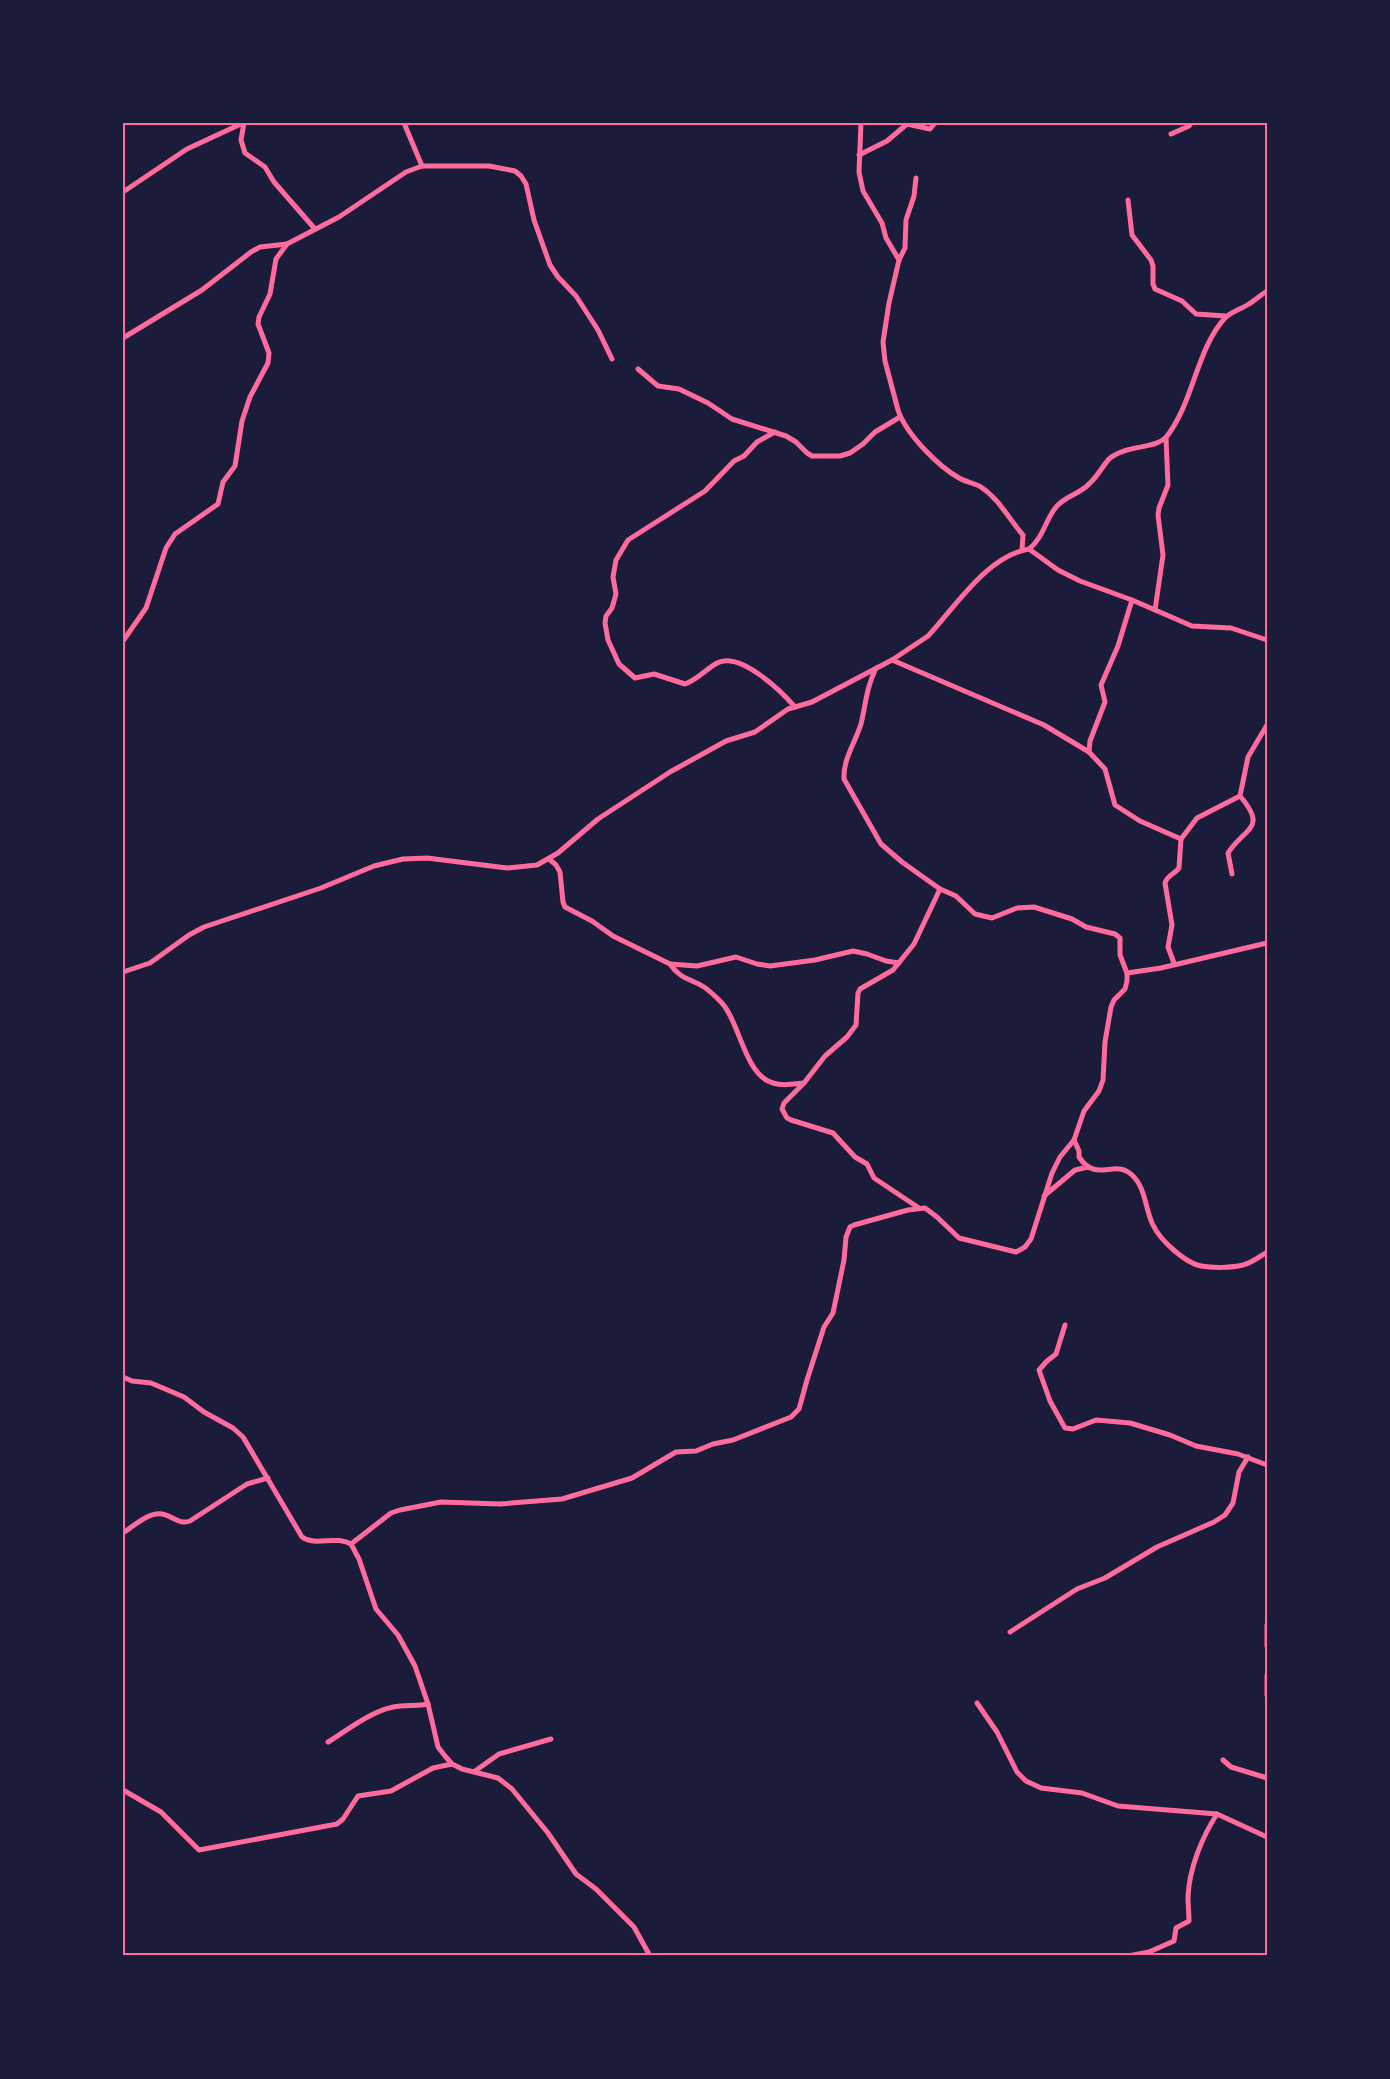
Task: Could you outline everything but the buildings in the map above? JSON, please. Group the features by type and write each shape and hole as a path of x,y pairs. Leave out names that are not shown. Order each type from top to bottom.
{"street":[{"path":"123,192 187,149 243,123"},
{"path":"243,123 241,140 245,153 265,167 274,182 315,229"},
{"path":"404,123 422,165"},
{"path":"861,123 859,172 863,191 899,260"},
{"path":"859,155 887,141 907,124 930,129 935,123"},
{"path":"1171,134 1191,123"},
{"path":"123,338 202,290 251,252 260,247 287,243 339,217 406,172 422,165 489,166 514,171 521,176 526,184 534,220 550,265 576,296 598,330 612,359"},
{"path":"916,178 914,196 906,220 905,248 899,260 883,342 885,361 900,417 926,451 941,465 959,478 980,486 996,500 1023,535 1022,550"},
{"path":"1128,200 1132,235 1154,266 1152,284 1155,289 1177,298 1196,314 1226,316 1248,305 1267,291"},
{"path":"123,641 146,608 154,579 170,540 218,504 223,482 235,466 250,397 268,363 267,345 258,324 259,317 270,294 276,259 287,243"},
{"path":"123,972 150,963 204,927 321,888 374,866 403,859 427,858 507,868 527,867 549,859 598,819 670,772 726,741 755,732 782,712 812,702 892,660 928,636 991,568 1022,550 1029,549 1042,535 1055,508 1062,501 1089,485 1109,460 1124,450 1159,443 1166,438 1178,418 1209,343 1226,316"},
{"path":"638,369 658,386 679,389 708,403 732,419 775,432 796,442 812,456 840,456 850,453 875,432 900,417"},
{"path":"775,432 757,442 744,456 734,461 705,491 628,540 613,569 616,594 605,623 608,640 619,664 635,678 654,675 685,684 717,663 727,660 747,666 782,692 795,707"},
{"path":"1155,610 1163,555 1158,515 1168,485 1166,438"},
{"path":"1029,549 1072,577 1192,626 1231,628 1267,640"},
{"path":"1089,752 1092,736 1105,702 1101,685 1118,646 1132,600"},
{"path":"892,660 1044,725 1089,752 1106,769 1116,805 1140,820 1181,839"},
{"path":"876,668 868,685 861,723 845,764 844,779 881,844 902,862 940,889 956,896 980,916 992,918 1017,908 1034,907 1072,919 1086,927 1115,934 1120,938 1120,955 1127,973 1125,988 1111,1007 1105,1041 1103,1080 1099,1091 1084,1111 1074,1140 1060,1158 1046,1186 1031,1239 1025,1247 1016,1252 959,1238 931,1212 919,1208 874,1178 867,1164 855,1157 833,1134 787,1118 782,1109 825,1056 848,1037 856,1025 860,989 893,970 914,945 940,889"},
{"path":"1240,796 1248,757 1267,726"},
{"path":"1174,963 1168,947 1172,925 1165,883 1168,877 1177,872 1179,868 1181,839 1197,818 1240,796"},
{"path":"1232,874 1228,853 1249,832 1253,816 1252,810 1240,796"},
{"path":"549,859 560,872 565,907 592,921 613,936 670,964 697,966 736,957 770,966 814,960 853,951 899,963"},
{"path":"1127,973 1161,968 1174,963 1267,943"},
{"path":"670,964 676,973 702,986 728,1010 746,1054 766,1081 780,1084 804,1083"},
{"path":"1074,1140 1079,1150 1079,1157 1088,1167 1097,1171 1120,1168 1137,1179 1152,1223 1159,1236 1170,1247 1194,1263 1208,1266 1242,1265 1266,1253 1267,1263"},
{"path":"1044,1196 1075,1170 1088,1167"},
{"path":"351,1544 391,1513 400,1510 441,1502 500,1504 562,1499 632,1478 676,1452 696,1451 713,1444 733,1440 791,1417 799,1410 824,1327 833,1313 850,1227 919,1208"},
{"path":"1065,1325 1056,1354 1039,1370 1050,1401 1065,1428 1073,1429 1096,1420 1130,1423 1170,1435 1196,1446 1248,1457 1267,1465"},
{"path":"123,1377 173,1391 233,1428 243,1437 302,1537 312,1542 340,1540 351,1544 359,1559 376,1609 398,1635 410,1656 428,1704 438,1747 452,1764"},
{"path":"1010,1632 1077,1589 1105,1578 1157,1547 1225,1515 1233,1503 1239,1472 1248,1457"},
{"path":"123,1533 153,1515 161,1514 184,1523 190,1521 254,1480 268,1478"},
{"path":"1267,1625 1267,1646"},
{"path":"1267,1676 1267,1695"},
{"path":"977,1703 997,1732 1017,1772 1026,1781 1041,1788 1082,1793 1118,1806 1217,1814 1267,1837"},
{"path":"328,1742 385,1710 399,1706 428,1704"},
{"path":"475,1771 499,1754 551,1739"},
{"path":"1223,1760 1231,1767 1267,1778"},
{"path":"123,1790 161,1812 199,1850 333,1825 343,1819 358,1796 391,1791 432,1768 452,1764 498,1778 512,1789 548,1833 576,1874 596,1889 634,1927 650,1956"},
{"path":"1128,1956 1149,1952 1174,1941 1176,1928 1189,1921 1188,1898 1192,1875 1207,1830 1217,1814"}]}
